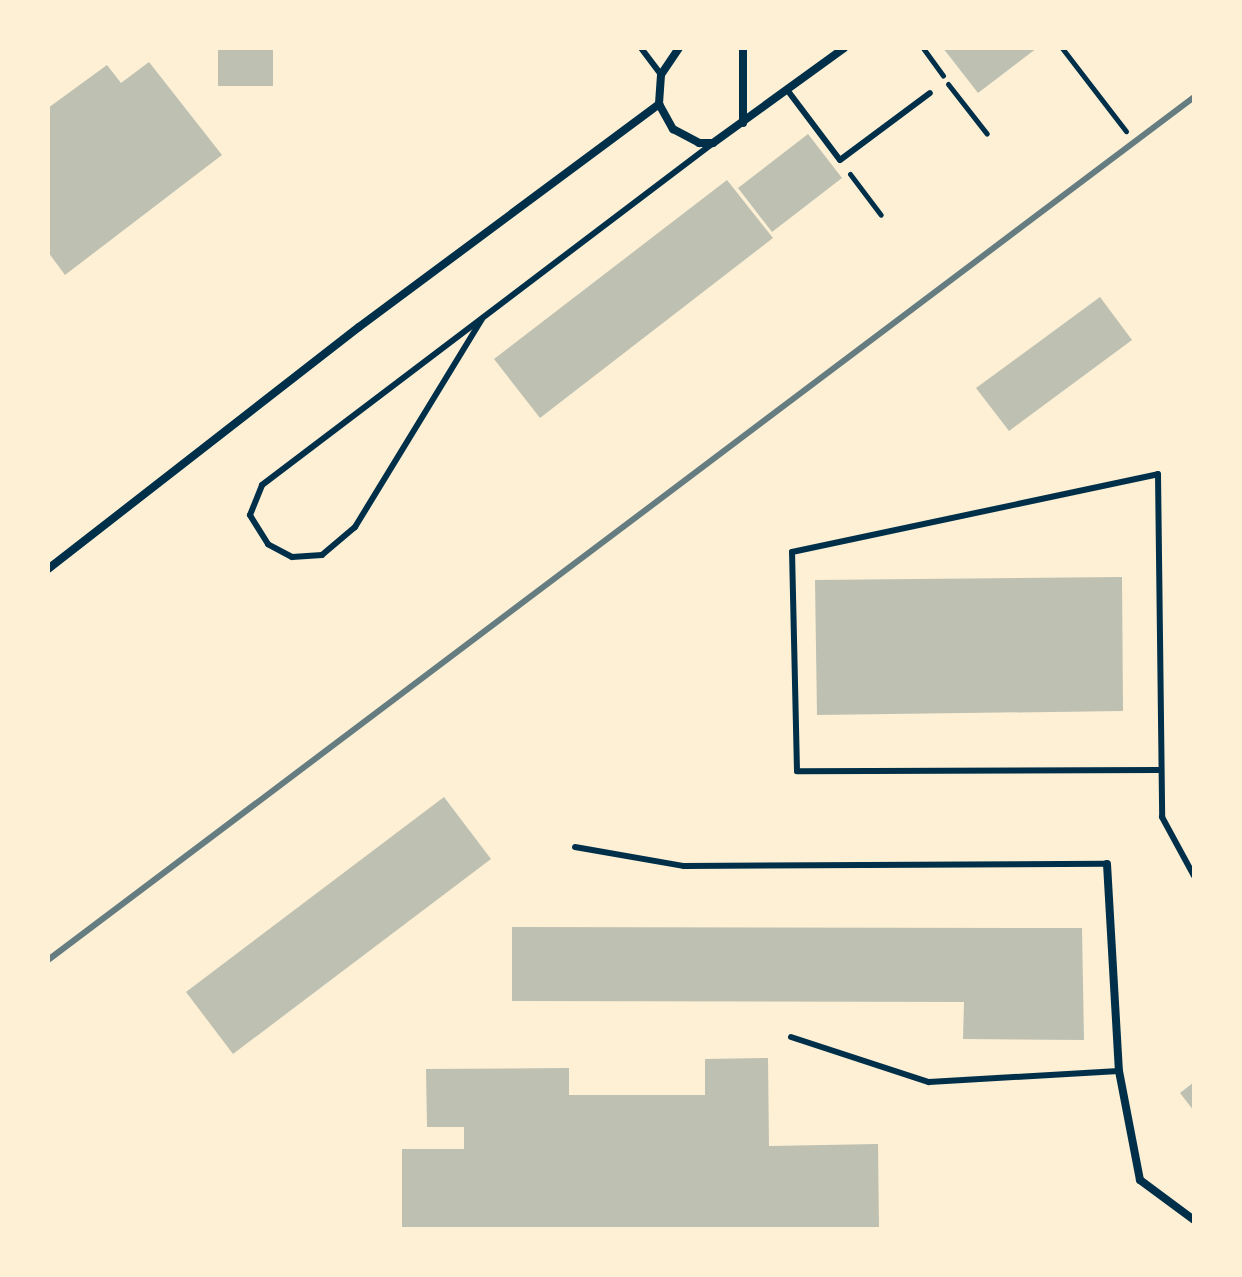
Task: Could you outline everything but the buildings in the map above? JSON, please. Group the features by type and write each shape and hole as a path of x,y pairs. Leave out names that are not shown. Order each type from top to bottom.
{"street":[{"path":"679,48 661,75 659,104 673,129 699,143 713,143 844,48"},
{"path":"743,48 743,123"},
{"path":"48,569 659,104"},
{"path":"1107,864 1119,1071 1140,1180 1194,1220"}],"lane":[{"path":"641,48 661,75"},
{"path":"788,91 840,160 930,93"},
{"path":"482,319 355,527 322,555 292,557 268,544 250,515 262,485 713,143"},
{"path":"1159,770 797,771 792,552 1158,474 1159,770 1162,817 1194,876"},
{"path":"575,847 684,866 1107,864"},
{"path":"791,1037 929,1082 1119,1071"}],"path":[{"path":"923,48 987,134"},
{"path":"1062,48 1126,131"},
{"path":"840,160 881,215"}],"railway":[{"path":"48,960 1194,97"}]}
